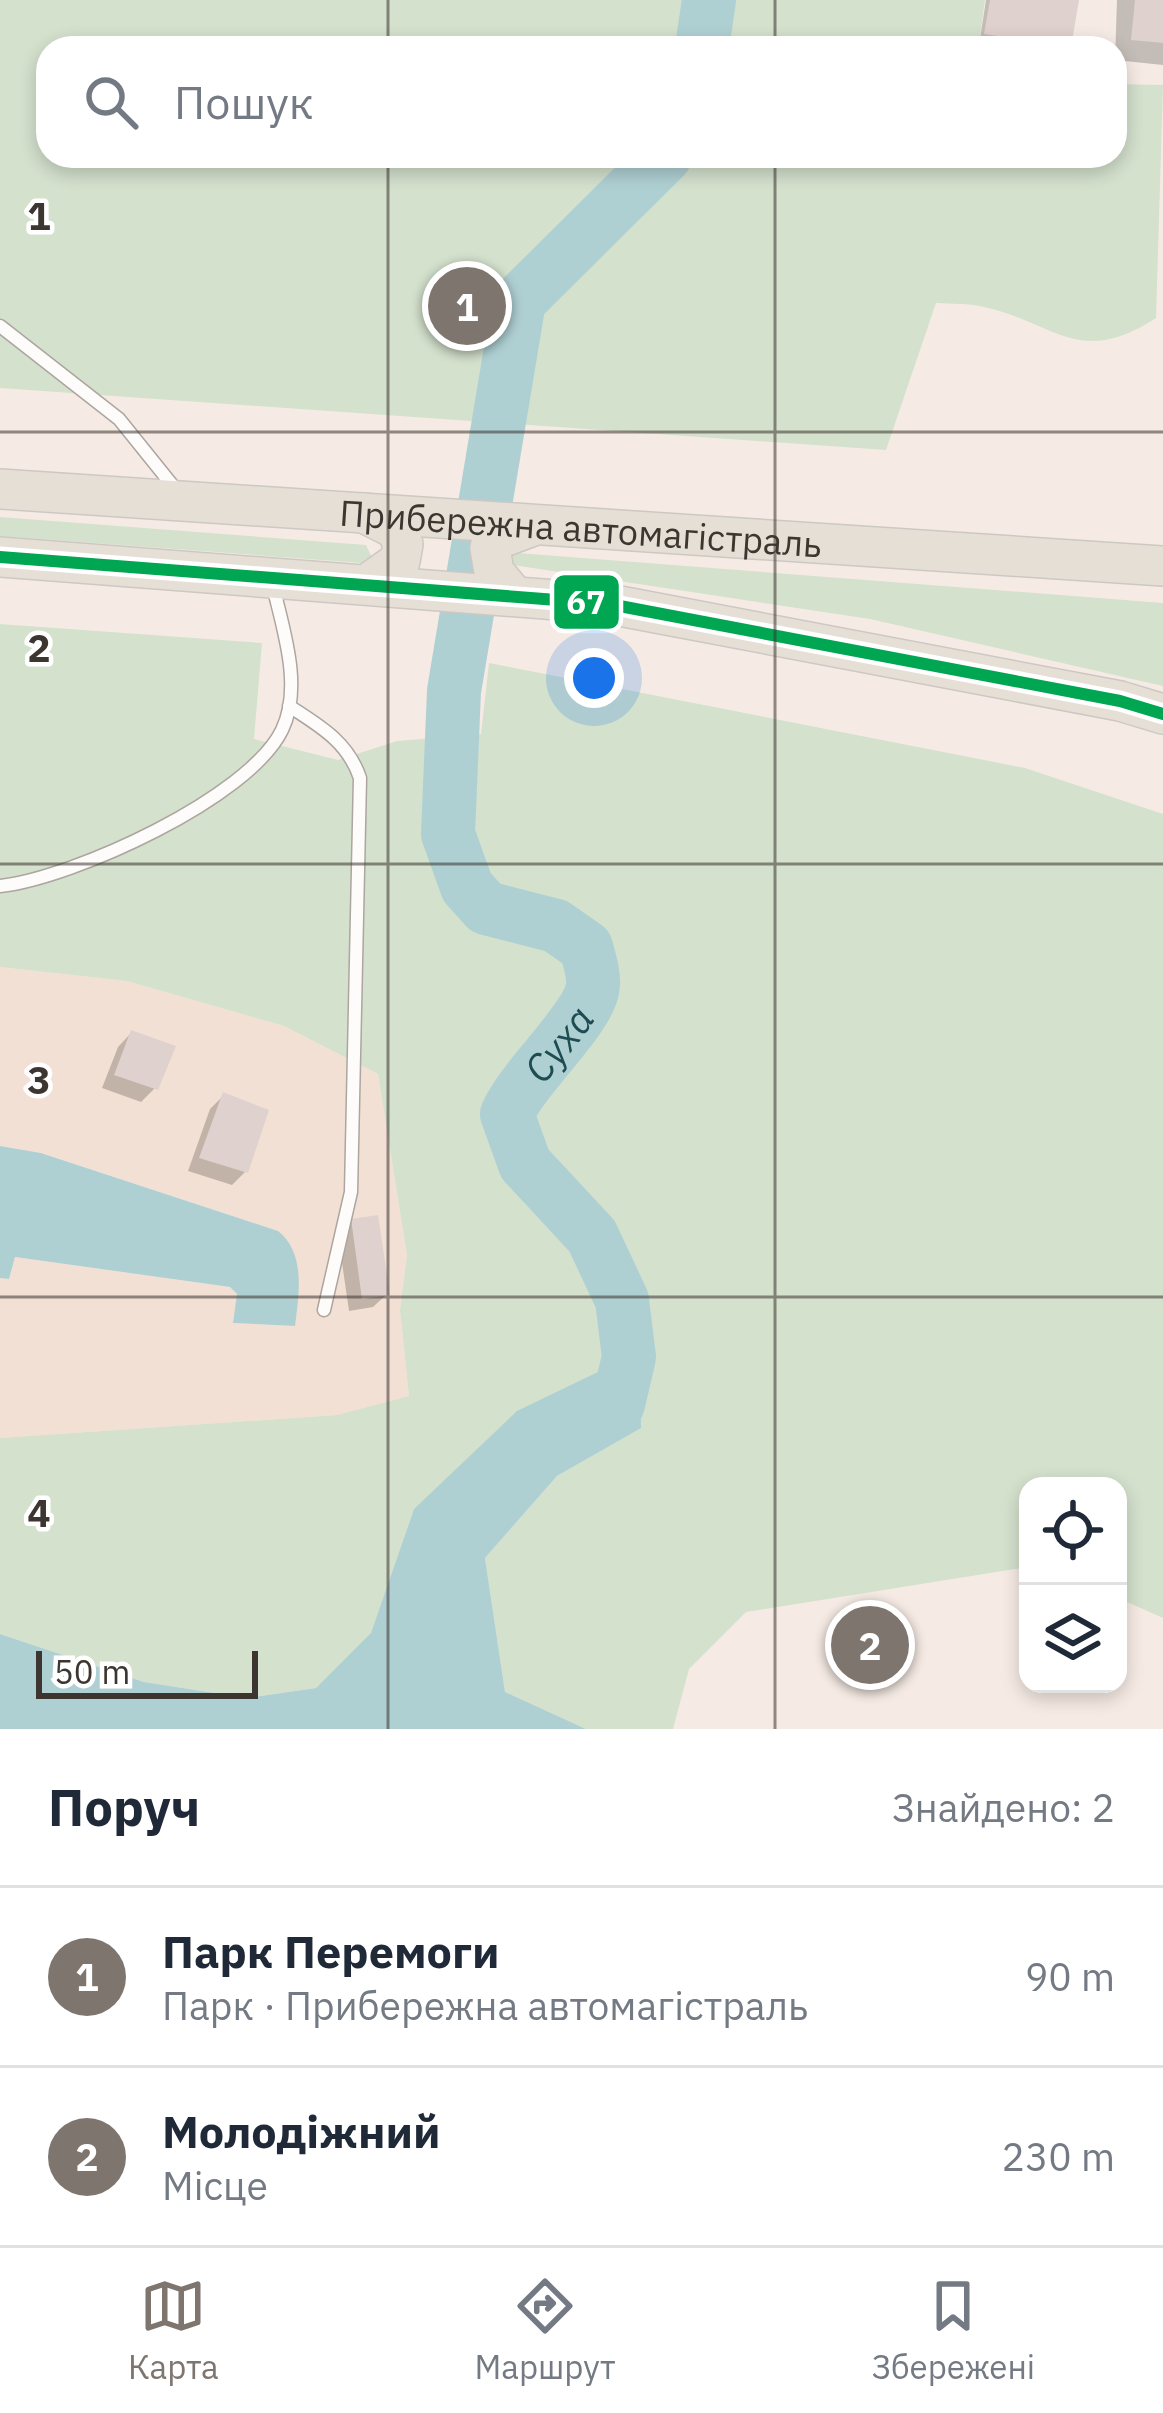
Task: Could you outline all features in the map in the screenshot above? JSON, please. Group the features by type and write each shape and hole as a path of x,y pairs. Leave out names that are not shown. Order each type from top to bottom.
{"main road":[{"name":"Прибережна автомагістраль","path":"0,489 1163,566"},
{"path":"368,513 396,529 403,544 400,561 371,583"},
{"path":"514,596 494,572 490,548 498,538 532,526"},
{"name":"Прибережна автомагістраль","path":"0,557 609,604 1120,700 1163,714"}],"lane":[{"path":"0,326 119,419 185,501"},
{"path":"0,886 91,864 226,788 263,755 282,730 289,706 286,645 271,579"},
{"path":"289,706 331,733 353,758 360,778 351,1192 324,1310"}],"shaded area":[{"path":"0,967 127,981 284,1026 378,1074 407,1255 400,1310 409,1396 337,1415 0,1438 0,1278 9,1279 15,1257 230,1287 237,1294 234,1323 294,1326 278,1231 42,1153 0,1146"}],"green space":[{"path":"0,0 985,0 980,36 36,36 36,168 1127,168 1127,84 1163,85 1156,318 1129,333 1087,341 984,307 936,303 886,450 0,388"},
{"path":"0,517 366,545 375,564 0,536"},
{"path":"492,551 1163,603 1163,686 870,619 500,563"},
{"path":"0,624 262,643 254,739 338,760 397,741 481,734 489,663 1025,768 1163,814 1163,1618 1127,1602 1127,1477 1019,1477 1019,1568 746,1612 689,1669 673,1729 586,1729 505,1692 485,1558 557,1476 640,1428 414,1509 371,1634 316,1688 247,1698 144,1682 0,1634 0,1438 337,1415 409,1396 400,1310 407,1255 378,1074 284,1026 127,981 0,967"}],"water":[{"path":"0,1146 41,1153 278,1231 297,1262 295,1326 233,1323 237,1294 230,1287 15,1257 9,1279 0,1278"},
{"path":"629,1357 640,1360 641,1428 557,1476 485,1558 505,1692 586,1729 0,1729 0,1634 144,1682 247,1698 316,1688 371,1633 414,1509 517,1411"}],"building":[{"path":"990,0 1079,0 1073,36 984,34"},
{"path":"1135,0 1163,0 1163,43 1131,40"},
{"path":"131,1030 176,1046 158,1090 114,1075"},
{"path":"223,1092 269,1110 248,1173 199,1158"},
{"path":"378,1215 390,1295 362,1299 351,1219"}],"waterway":[{"name":"Суха","path":"704,36 709,0"},
{"name":"Суха","path":"598,1415 618,1404 629,1357 622,1300 592,1236 525,1164 507,1114 581,1014 593,985 592,971 586,947 556,926 486,908 467,887 448,834 454,691 519,301 653,168"}],"transit line":[{"name":"67","path":"0,557 609,604 1120,701 1163,714"}],"place":[{"name":"Парк Перемоги","path":"467,306"},
{"name":"Молодіжний","path":"870,1645"}]}
